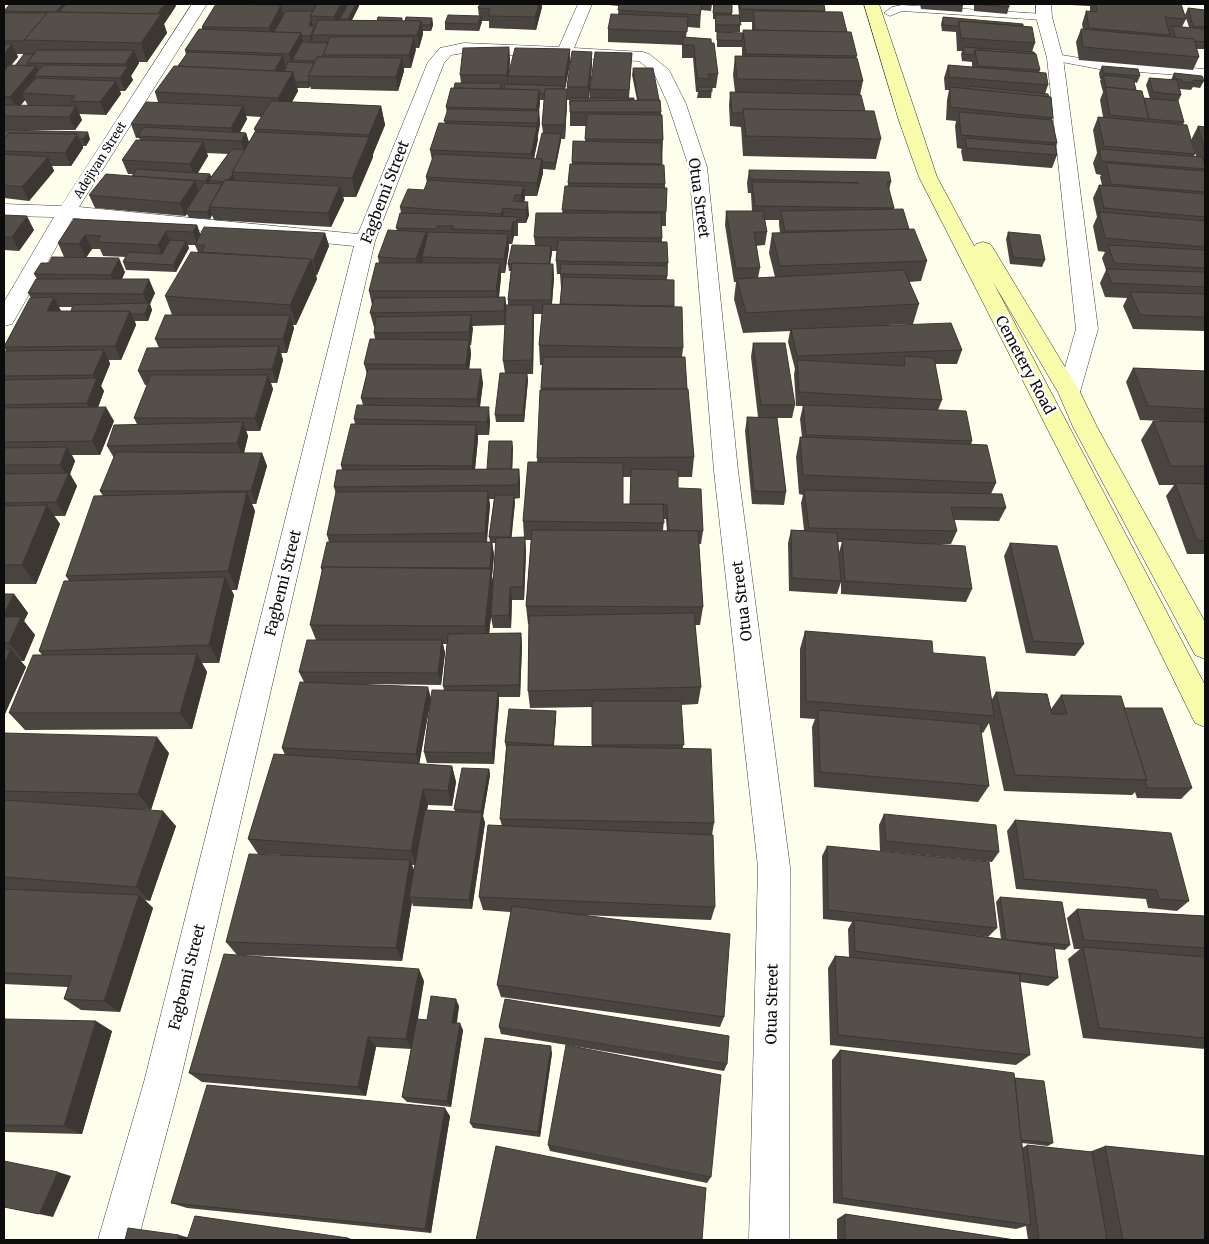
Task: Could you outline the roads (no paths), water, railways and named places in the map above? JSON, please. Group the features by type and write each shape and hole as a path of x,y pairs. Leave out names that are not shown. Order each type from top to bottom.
{"main road":[{"name":"Cemetery Road","path":"882,7 945,174 981,244 1069,392 1085,427 1205,646"},
{"name":"Cemetery Road","path":"882,7 908,121 928,177 1205,714"},
{"path":"1137,579 1165,572"}],"street":[{"name":"Adejiyan Street","path":"4,318 67,212 200,4"},
{"path":"564,53 585,4"},
{"path":"1043,10 1055,58 1087,329 1069,392"},
{"name":"Fagbemi Street","path":"118,1240 162,1082 365,241 436,62 446,50 464,48 564,53"},
{"name":"Otua Street","path":"564,53 643,57 661,70 677,104 698,167 726,471 774,867 769,1240"},
{"path":"4,210 67,212 365,241"}],"lane":[{"path":"882,7 896,9 1043,10"},
{"path":"1055,58 1099,65 1205,73"}]}
